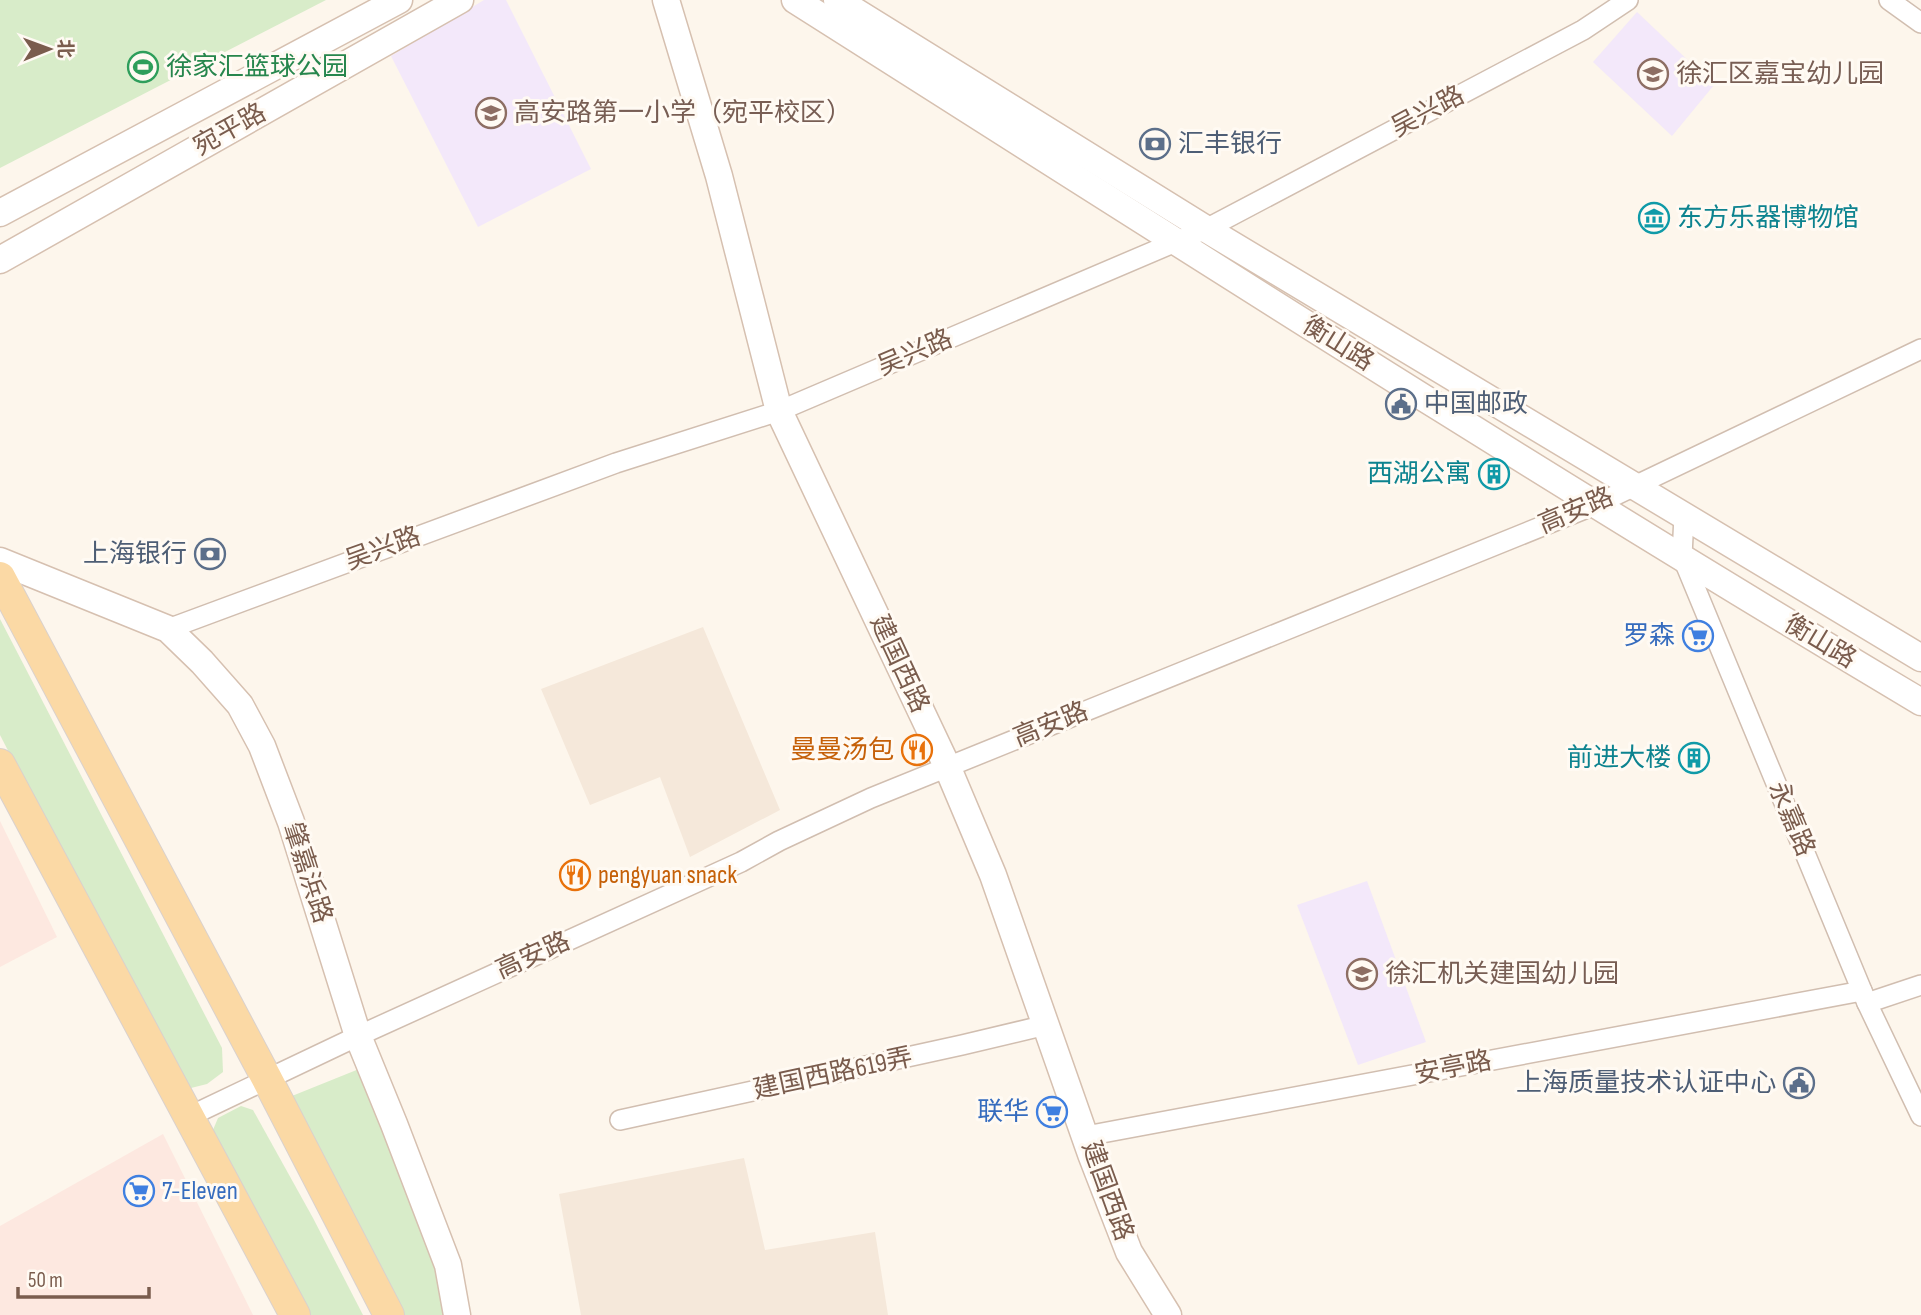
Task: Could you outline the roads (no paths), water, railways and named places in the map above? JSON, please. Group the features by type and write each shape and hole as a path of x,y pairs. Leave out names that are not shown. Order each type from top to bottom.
{"main road":[{"name":"宛平路","path":"0,213 399,0"},
{"name":"宛平路","path":"0,260 460,0"},
{"name":"建国西路","path":"666,0 719,176 779,411 947,766 993,875 1091,1154 1129,1252 1168,1315"},
{"name":"衡山路","path":"795,0 1175,242 1921,702"},
{"name":"衡山路","path":"837,0 1206,229 1921,658"},
{"name":"肇嘉浜路","path":"0,561 168,629 240,705 262,746 292,822 358,1036 433,1223 447,1265 457,1315"},
{"path":"0,577 267,1079 388,1315"},
{"path":"0,764 295,1315"}],"street":[{"name":"吴兴路","path":"168,629 616,463 779,411 1206,229 1583,30 1628,0"},
{"path":"1889,0 1921,23"},
{"name":"高安路","path":"188,1117 358,1036 741,862 779,841 862,803 947,766 1597,504 1921,349"},
{"name":"永嘉路","path":"1684,516 1682,556 1864,997 1921,1116"},
{"name":"安亭路","path":"1086,1136 1921,985"},
{"name":"建国西路619弄","path":"620,1120 1046,1025"}],"place":[{"name":"徐家汇篮球公园","path":"143,67"},
{"name":"徐汇区嘉宝幼儿园","path":"1653,74"},
{"name":"高安路第一小学（宛平校区）","path":"491,113"},
{"name":"汇丰银行","path":"1155,144"},
{"name":"东方乐器博物馆","path":"1654,218"},
{"name":"中国邮政","path":"1401,404"},
{"name":"西湖公寓","path":"1494,474"},
{"name":"上海银行","path":"210,554"},
{"name":"罗森","path":"1698,636"},
{"name":"曼曼汤包","path":"917,750"},
{"name":"前进大楼","path":"1694,758"},
{"name":"pengyuan snack","path":"575,875"},
{"name":"徐汇机关建国幼儿园","path":"1362,974"},
{"name":"上海质量技术认证中心","path":"1799,1083"},
{"name":"联华","path":"1052,1112"},
{"name":"7-Eleven","path":"139,1191"}]}
